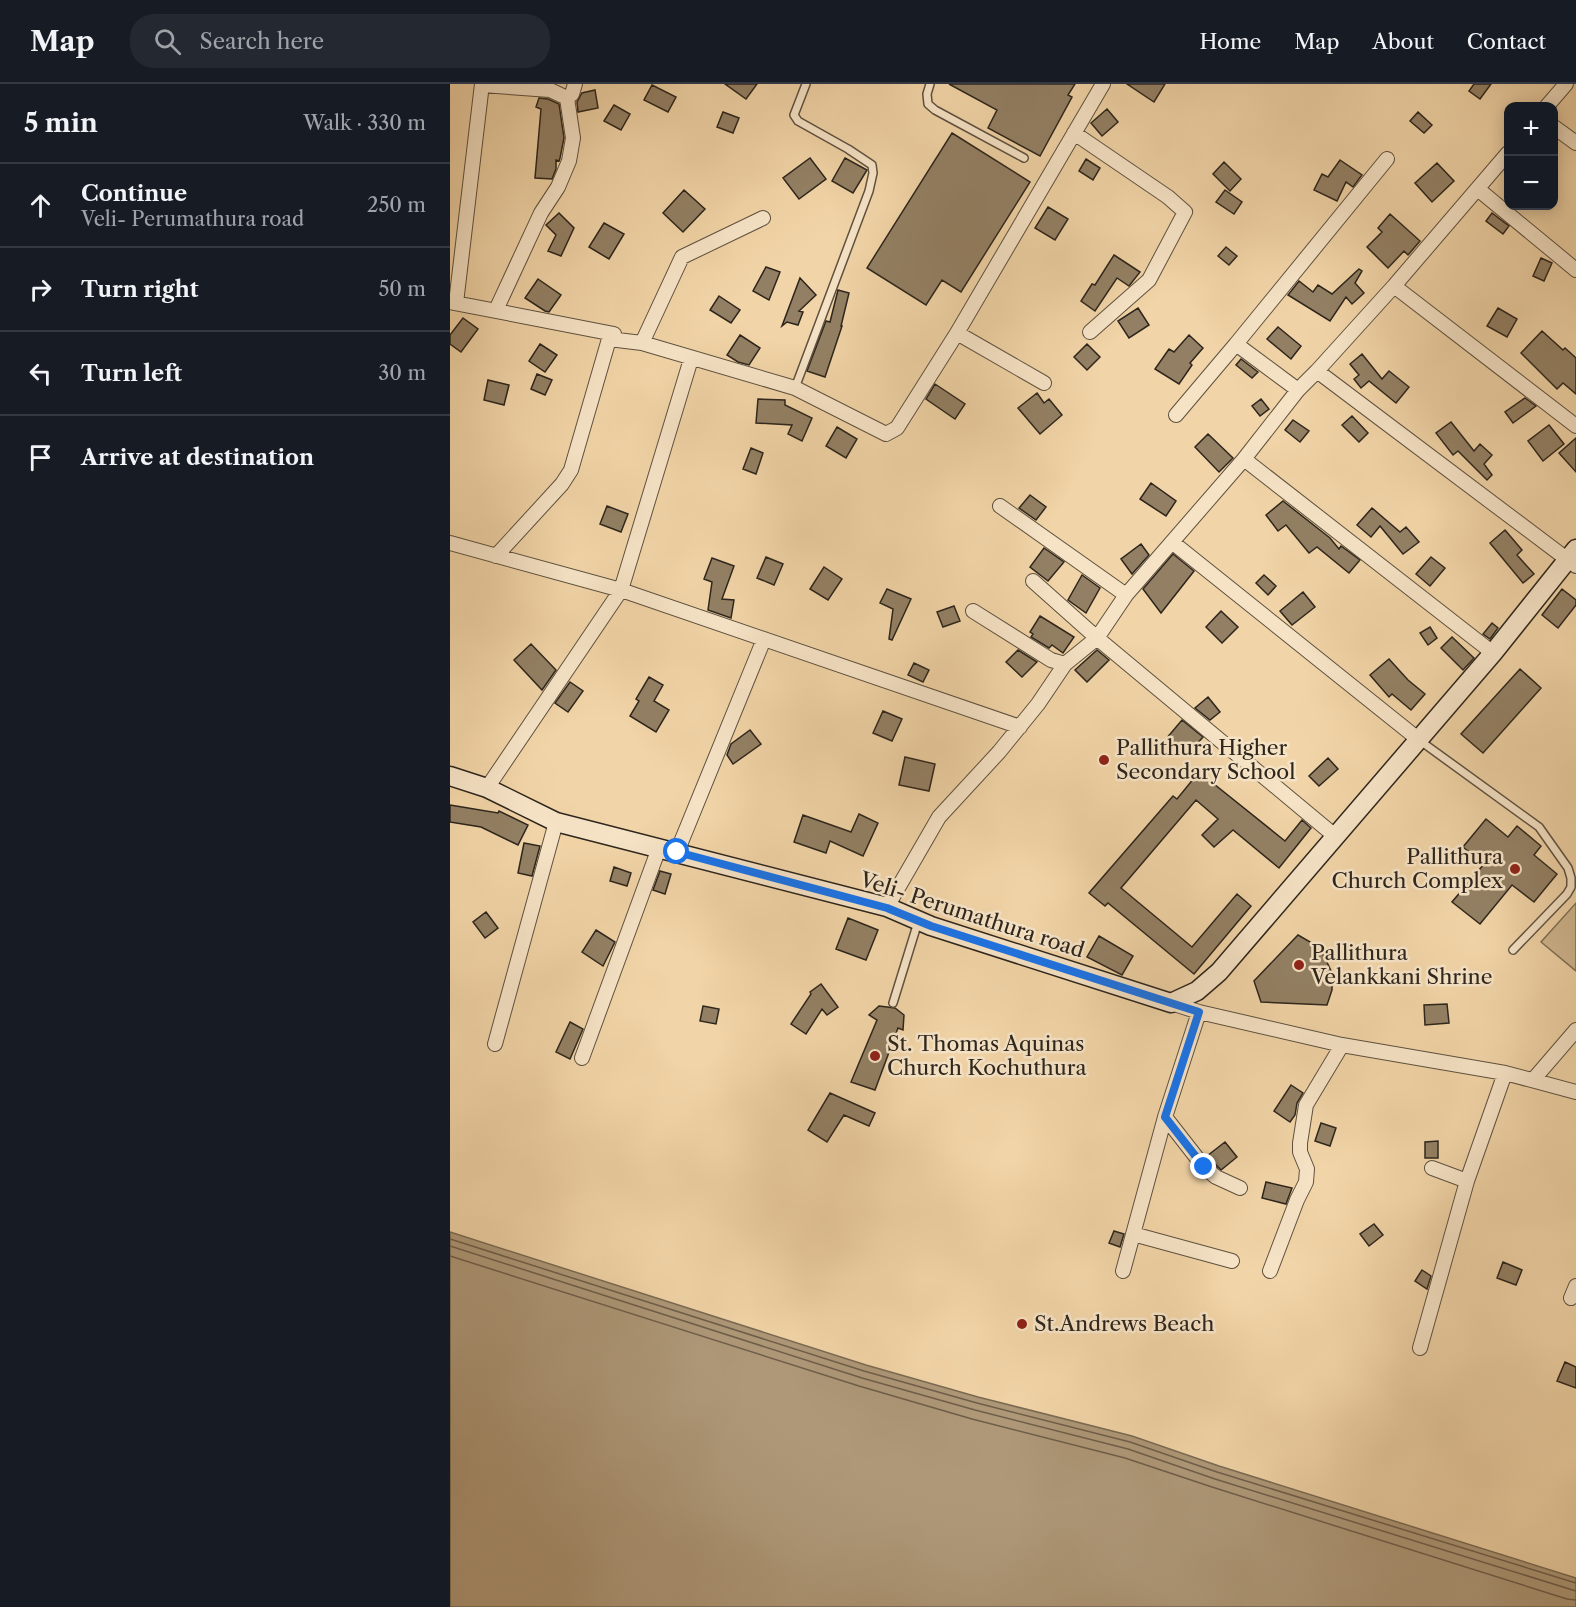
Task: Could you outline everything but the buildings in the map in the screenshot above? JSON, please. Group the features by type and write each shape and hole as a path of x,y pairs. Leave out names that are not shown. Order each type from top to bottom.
{"main road":[{"path":"1171,1003 1197,991 1219,972 1573,559"},
{"name":"Veli- Perumathura road","path":"450,776 487,788 556,822 887,908 918,921 1171,1003"}],"street":[{"path":"496,556 562,484 571,470 609,339 614,334 453,302 482,84 550,90 567,98"},
{"path":"567,98 572,94 575,84"},
{"path":"609,339 642,343 795,388 880,433 886,434 897,428 957,333 1103,84"},
{"path":"1550,102 1566,84"},
{"path":"496,310 536,223 558,187 569,161 573,138 567,98"},
{"path":"1558,130 1576,143"},
{"path":"1074,133 1168,197 1185,212 1149,280 1090,332"},
{"path":"887,908 939,817 1020,727 1065,664 1097,638 1126,596 1244,459 1298,390 1394,286 1507,156"},
{"path":"1176,415 1387,159"},
{"path":"1479,190 1576,270"},
{"path":"642,343 682,257 763,218"},
{"path":"1394,286 1576,426"},
{"path":"957,333 1044,383"},
{"path":"1236,344 1298,390"},
{"path":"487,788 621,590 691,359"},
{"path":"1317,372 1573,559"},
{"path":"1244,459 1493,652"},
{"path":"1000,506 1126,596"},
{"path":"1172,542 1418,739"},
{"path":"450,543 621,590 1020,727"},
{"path":"1033,581 1097,638 1335,836"},
{"path":"973,611 1051,660 1065,664"},
{"path":"677,852 764,639"},
{"path":"495,1044 556,822"},
{"path":"582,1058 659,848"},
{"path":"1171,1003 1199,1012 1342,1045 1505,1072 1576,1092"},
{"path":"1122,1271 1165,1117 1199,1012"},
{"path":"1533,1080 1576,1030"},
{"path":"1270,1271 1306,1182 1307,1169 1300,1152 1300,1143 1306,1106 1342,1045"},
{"path":"1420,1348 1467,1181 1505,1072"},
{"path":"1165,1117 1204,1167 1216,1177 1240,1188"},
{"path":"1432,1167 1467,1181"},
{"path":"1133,1234 1232,1261"}],"lane":[{"path":"795,388 869,191 873,173 872,165 798,121 794,115 806,84"},
{"path":"930,84 927,94 928,104 935,110 1024,158"},
{"path":"1418,739 1539,827 1568,868 1571,878 1567,894 1513,950"},
{"path":"892,1003 918,921"}],"shaded area":[{"path":"1576,903 1576,971 1541,942"}],"water":[{"path":"450,1232 866,1365 978,1397 1132,1436 1219,1466 1576,1578 1576,1607 450,1607"}],"place":[{"name":"Pallithura Higher Secondary School","path":"1104,760"},
{"name":"Pallithura Church Complex","path":"1515,869"},
{"name":"Pallithura Velankkani Shrine","path":"1299,965"},
{"name":"St. Thomas Aquinas Church Kochuthura","path":"875,1056"},
{"name":"St.Andrews Beach","path":"1022,1324"}],"route":[{"path":"677,852 887,908 931,926 1199,1012 1165,1117 1204,1167"}]}
